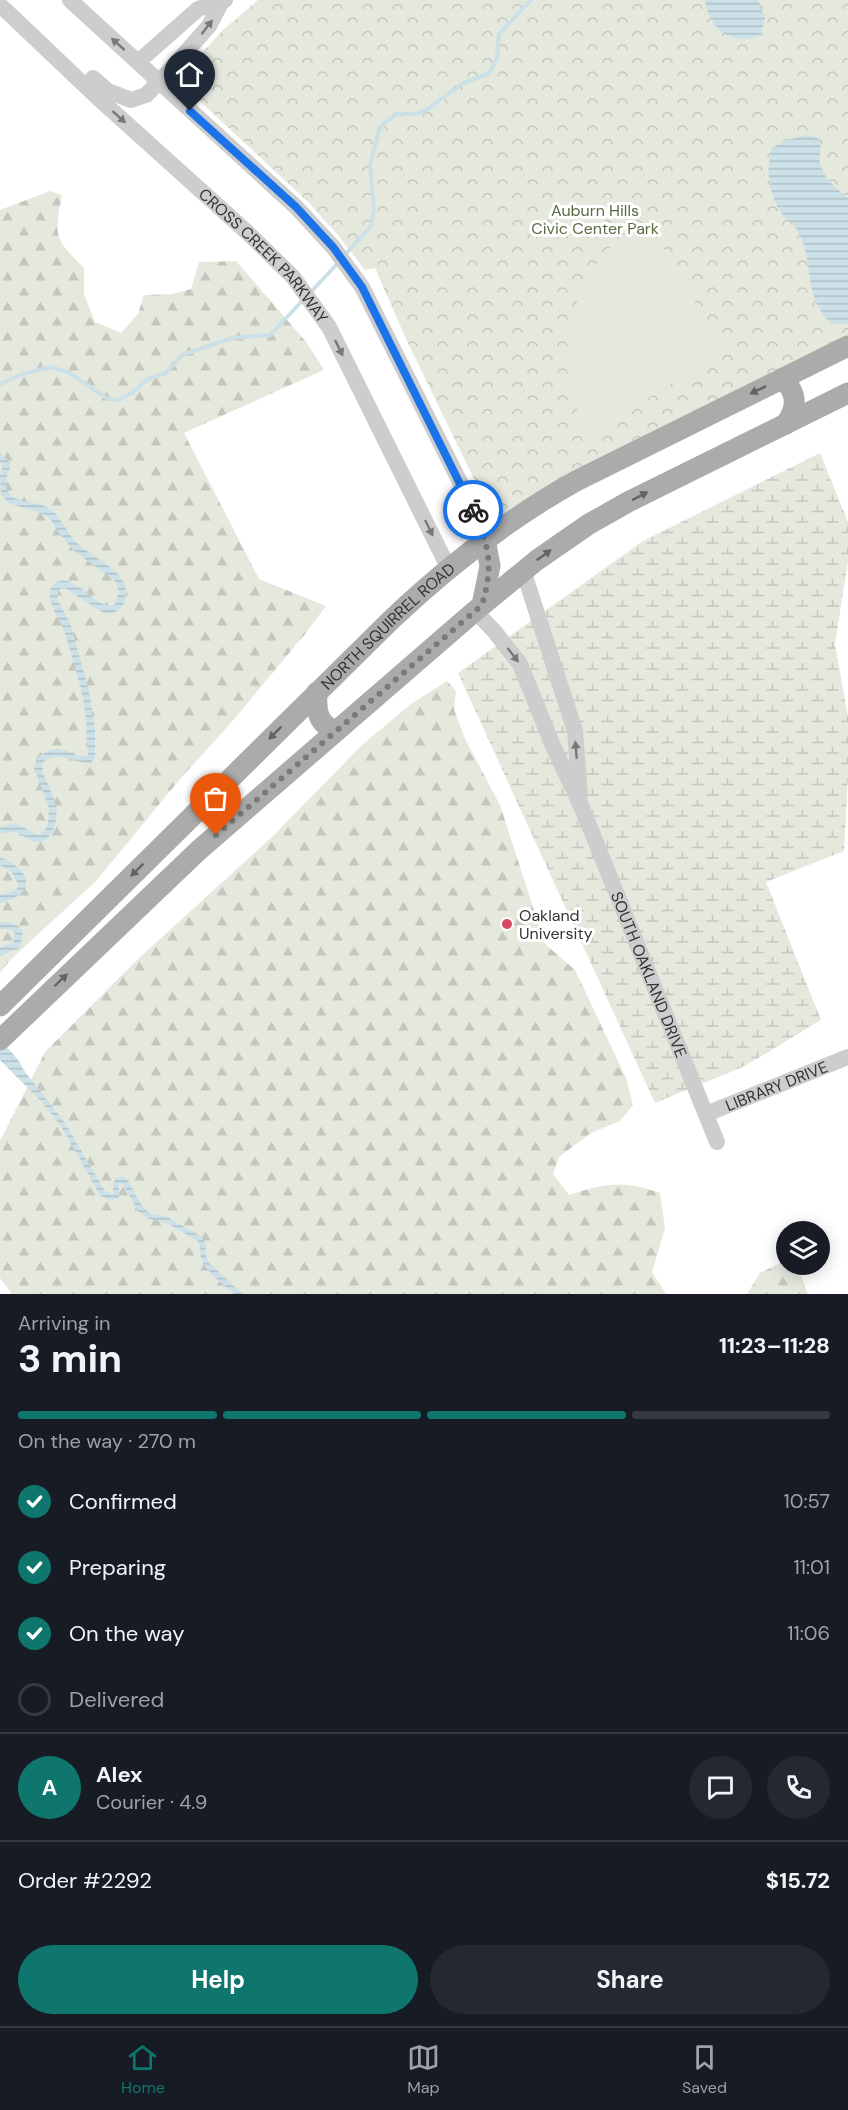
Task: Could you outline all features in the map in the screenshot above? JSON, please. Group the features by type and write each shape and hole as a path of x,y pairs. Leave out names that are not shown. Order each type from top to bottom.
{"main road":[{"name":"NORTH SQUIRREL ROAD","path":"2,1004 317,692 448,567 536,504 586,476 848,346"},
{"path":"783,378 791,388 796,403 786,424"},
{"path":"0,1040 199,850 524,570 607,513 848,393"},
{"path":"479,608 490,566 485,539"},
{"path":"317,692 317,712 320,720 336,731"}],"street":[{"path":"70,0 296,207 333,247 362,287 466,494 485,539"},
{"path":"138,62 198,9 224,1"},
{"path":"31,35 49,38 108,91 131,100 146,95 159,82 209,26 224,1"},
{"name":"CROSS CREEK PARKWAY","path":"0,5 293,277 329,327 448,567"},
{"name":"SOUTH OAKLAND DRIVE","path":"524,570 575,731 582,808"},
{"name":"SOUTH OAKLAND DRIVE","path":"479,608 520,664 553,746 582,808 717,1142"},
{"name":"LIBRARY DRIVE","path":"706,1114 848,1057"}],"green space":[{"name":"Auburn Hills Civic Center Park","path":"258,0 848,0 848,340 544,490 494,520 406,339 375,268 365,270 308,202 177,80 223,30"},
{"path":"50,191 62,195 58,220 59,236 67,250 84,268 84,294 95,322 121,333 138,314 144,295 172,294 191,289 199,262 236,261 307,343 324,370 184,433 259,579 326,606 230,724 180,779 96,881 11,959 0,973 0,210"},
{"path":"647,222 720,344 715,355 592,434 577,409 569,387 567,361 571,324 583,288 603,256 619,239"},
{"path":"820,453 848,522 848,561 835,644 848,717 844,851 766,882 821,1020 745,1066 655,1103 458,673 643,541"},
{"path":"447,681 456,691 454,709 465,739 500,805 545,944 575,970 626,1078 633,1105 620,1121 591,1133 559,1157 553,1174 569,1195 614,1185 635,1186 660,1193 665,1228 652,1272 666,1294 12,1294 0,1278 0,1141 45,1052 138,959 272,837 362,745 411,704"},
{"path":"776,1265 776,1275 801,1275 808,1294 747,1294 760,1273"}],"water":[{"path":"705,0 758,0 765,18 760,36 740,39 723,33 711,19"},
{"path":"809,135 819,139 821,168 824,173 831,183 848,198 848,324 832,324 822,313 812,289 801,239 794,225 780,211 774,200 769,180 772,148 786,140"},
{"path":"0,453 11,464 6,484 10,495 53,511 77,543 115,571 125,586 126,594 122,607 111,614 102,612 65,588 59,589 57,599 70,623 89,691 95,730 95,757 90,764 60,757 43,762 44,776 54,800 56,819 51,834 40,842 14,832 0,834 0,827 16,823 39,835 48,824 49,808 34,768 37,758 54,749 66,750 81,756 88,755 83,696 65,633 51,603 51,588 56,582 66,581 81,588 102,604 109,605 115,604 119,591 115,581 73,550 44,514 8,503 1,494 0,475 3,466 0,462"},
{"path":"0,857 19,868 26,882 21,894 0,903 0,895 16,890 19,885 11,871 0,865"},
{"path":"0,922 17,925 23,936 19,948 0,956 0,948 13,943 15,934 10,929 0,929"},
{"path":"0,1039 65,1123 105,1191 113,1194 113,1184 116,1178 122,1176 129,1182 142,1207 151,1214 167,1217 202,1237 209,1263 243,1294 234,1294 208,1270 202,1261 198,1241 165,1222 149,1219 138,1211 121,1183 119,1198 109,1200 100,1195 60,1125 39,1099 0,1060"}],"waterway":[{"path":"344,256 371,226 374,210 370,165 379,131 385,122 397,114 415,114 425,111 463,83 488,74 497,59 499,34 531,0"},
{"path":"309,294 339,262"},
{"path":"0,384 23,374 50,367 68,372 108,399 118,400 132,393 146,380 166,373 182,355 232,338 270,335 304,299"}],"way so far":[{"path":"216,835 482,605 487,590 490,566 485,539 473,510"}],"place":[{"name":"Oakland University","path":"507,924"}],"route":[{"path":"190,111 296,207 333,247 362,287 473,510"}]}
